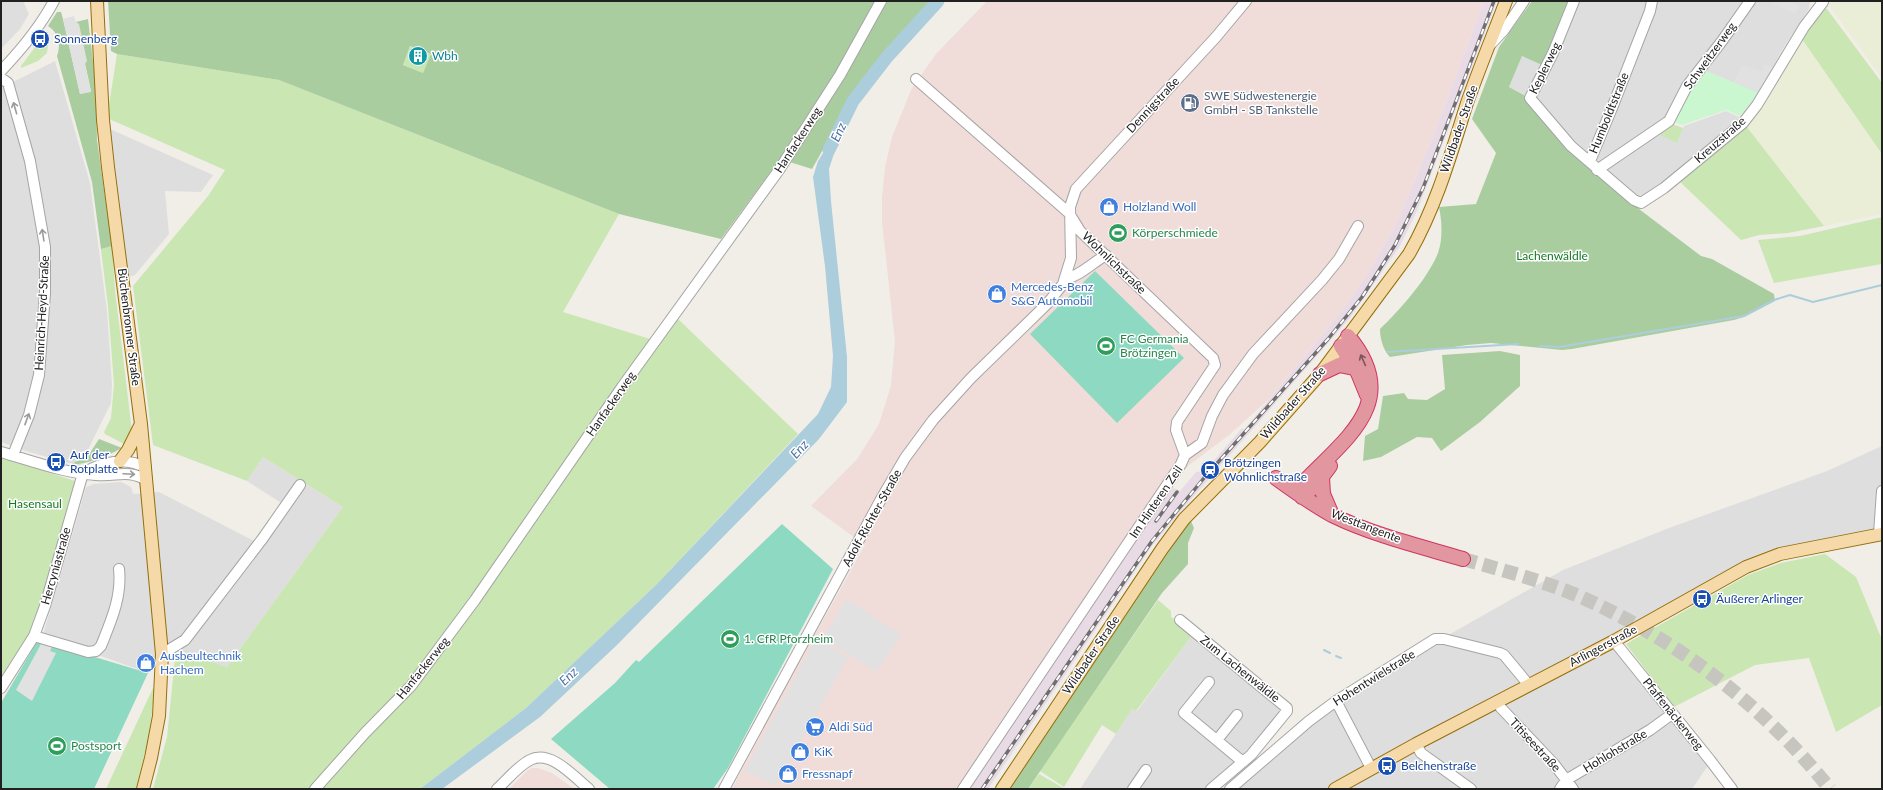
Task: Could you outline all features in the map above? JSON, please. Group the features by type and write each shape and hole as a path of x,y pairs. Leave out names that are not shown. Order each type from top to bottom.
{"highway":[{"path":"1344,341 1368,401"},
{"path":"1302,497 1311,490 1335,459 1362,417 1368,401 1372,386 1359,350 1344,341"},
{"path":"1320,374 1339,365 1354,368"},
{"path":"1302,497 1301,488 1303,483 1342,446"},
{"path":"1322,477 1323,494 1332,515"},
{"name":"Westtangente","path":"1276,478 1302,497 1332,515 1376,533 1463,559"}],"main road":[{"name":"Büchenbronner Straße","path":"96,1 103,120 147,474 162,654 159,716 143,789"},
{"name":"Wildbader Straße","path":"1002,789 1162,548 1184,519 1260,442 1320,374 1400,268 1420,234 1435,198 1487,48 1504,5"},
{"path":"120,461 128,450 141,424"},
{"name":"Arlingerstraße","path":"1343,787 1371,768 1614,641 1746,566 1780,554 1881,534"}],"street":[{"path":"1,70 37,29 54,1"},
{"name":"Hanfackerweg","path":"315,789 365,733 411,686 475,600 622,387 790,153 840,75 881,1"},
{"name":"Dennigstraße","path":"1069,213 1072,200 1082,182 1246,1"},
{"name":"Keplerweg","path":"1574,1 1553,53 1530,98 1572,146 1590,161"},
{"name":"Humboldtstraße","path":"1641,203 1634,200 1597,170 1590,161 1650,11 1652,1"},
{"name":"Schweitzerweg","path":"1597,170 1669,121 1687,86 1722,41 1750,1"},
{"name":"Kreuzstraße","path":"1641,203 1664,188 1743,123 1757,105 1804,27 1822,2"},
{"path":"1504,5 1509,10 1521,4"},
{"path":"1487,48 1504,30 1521,4"},
{"name":"Heinrich-Heyd-Straße","path":"1,78 8,84 30,161 45,247 46,293 39,374 29,415 13,455"},
{"name":"Wohnlichstraße","path":"916,79 1069,213 1080,231 1213,358 1215,365 1177,422 1176,430 1186,455"},
{"name":"Adolf-Richter-Straße","path":"724,789 880,501 905,458 947,404 1047,304 1065,279 1071,258 1069,213"},
{"name":"Im Hinteren Zeil","path":"963,789 1177,471 1186,455 1202,443 1212,416 1223,395 1253,354 1339,260 1358,226"},
{"name":"Adolf-Richter-Straße","path":"1065,279 1076,276 1087,266 1106,255"},
{"path":"1,452 66,471 97,476 129,473 147,474"},
{"path":"83,473 94,466 120,461 138,463 147,474"},
{"name":"Hercyniastraße","path":"1,688 34,636 45,606 83,473"},
{"path":"162,654 185,640 263,538 300,485"},
{"path":"1881,534 1882,490"},
{"path":"34,636 88,652 96,651 101,646 119,597 121,582 119,569"},
{"name":"Zum Lachenwäldle","path":"1180,620 1287,708 1287,711 1251,755 1211,789"},
{"name":"Hohentwielstraße","path":"1230,789 1309,721 1336,701 1435,639 1444,639 1500,653 1504,655 1529,685"},
{"name":"Pfaffenäckerweg","path":"1614,641 1732,789"},
{"path":"1209,682 1184,713 1243,762"},
{"path":"1336,701 1371,768"},
{"name":"Titiseestraße","path":"1497,701 1501,708 1574,789"},
{"name":"Hohlohstraße","path":"1560,789 1566,780 1650,730 1672,714"},
{"path":"1217,740 1237,715"},
{"path":"1416,744 1421,753 1471,789"},
{"path":"497,789 531,759 543,758 551,760 589,789"},
{"path":"1133,789 1146,770"}],"shaded area":[{"path":"1,1 23,1 29,14 20,29 1,49"},
{"path":"987,1 1484,1 1436,129 1398,220 1367,275 1344,308 1269,399 1229,435 1189,465 1171,487 968,789 732,789 770,716 865,545 811,506 858,458 879,424 891,386 895,341 882,222 882,198 885,167 892,137 912,88 936,54"},
{"path":"1484,1 1497,1 1417,211 1400,246 1350,318 1152,546 988,789 968,789 1171,487 1180,491 1196,472 1204,471 1203,470 1208,464 1210,465 1242,428 1244,430 1344,308 1367,275 1398,220 1436,129"},
{"path":"1577,1 1810,2 1809,9 1782,50 1759,93 1698,68 1668,120 1677,142 1684,126 1726,111 1739,117 1727,131 1650,195 1636,196 1574,146 1533,99 1509,87 1522,56 1548,68"},
{"path":"1769,1 1791,1 1799,6 1795,14"},
{"path":"74,16 76,22 79,24 87,61 85,64 91,92 80,94 63,19"},
{"path":"55,61 90,183 107,311 112,384 111,403 80,466 29,452 1,442 1,88"},
{"path":"1765,64 1772,68 1759,92 1734,82 1742,65 1762,71"},
{"path":"110,129 213,175 201,192 165,191 169,234 135,275 129,277"},
{"path":"1882,446 1882,527 1786,548 1607,640 1709,764 1692,789 1234,789 1314,721 1452,633 1563,570 1669,528 1827,471"},
{"path":"263,457 343,507 227,667 156,644 156,666 148,673 43,635 86,487 94,484 121,482 131,487 133,494 159,492 264,546 289,508 247,481"},
{"path":"847,599 901,635 876,672 823,638"},
{"path":"1193,634 1283,707 1284,712 1250,752 1206,789 1080,789 1132,709 1137,711"},
{"path":"817,637 848,658 775,786 745,771"},
{"path":"44,642 53,645 50,651 56,653 32,701 16,690 41,644"},
{"path":"538,768 552,773 574,789 509,789 528,770"}],"green space":[{"path":"108,1 933,1 882,59 852,98 812,169 780,159 721,239 619,214 279,80 117,54 111,51","holes":["410,46 431,54 423,73 403,65"]},
{"name":"Lachenwäldle","path":"1532,1 1572,1 1544,66 1522,56 1509,87 1524,95 1579,159 1639,209 1701,256 1712,259 1774,294 1775,301 1744,317 1734,320 1572,349 1562,350 1491,343 1467,345 1390,357 1385,351 1382,344 1380,329 1396,313 1421,283 1428,273 1440,248 1441,224 1439,207 1476,204 1496,153 1472,119 1499,47"},
{"path":"1829,1 1882,1 1882,78 1827,3"},
{"path":"1822,8 1827,9 1882,83 1882,154 1802,39"},
{"path":"57,12 61,12 63,19 80,94 91,91 76,22 88,19 96,87 97,140 112,246 101,249 92,182 57,56 59,44 57,36 48,26"},
{"path":"42,38 48,46 47,53 38,61 21,68 21,66"},
{"path":"1802,39 1882,154 1882,214 1824,226 1746,126 1773,91"},
{"path":"410,46 431,54 423,73 403,65"},
{"path":"117,54 279,80 619,214 563,312 660,342 677,318 798,434 656,585 526,708 420,789 153,789 167,737 175,659 181,652 227,667 343,507 263,457 247,481 153,445 133,286 208,196 225,170 107,118"},
{"path":"1704,70 1759,93 1740,116 1726,110 1682,125 1675,122 1689,91"},
{"path":"1672,124 1683,128 1677,143 1658,134"},
{"path":"1746,126 1824,226 1788,233 1759,235 1741,240 1679,181"},
{"path":"1882,217 1882,264 1774,283 1758,240 1800,236"},
{"path":"112,246 115,290 132,432 126,445 105,434 104,432 111,418 114,384 108,306 101,249"},
{"name":"FC Germania Brötzingen","path":"1095,271 1184,358 1117,423 1030,334"},
{"path":"1500,351 1520,355 1520,386 1480,422 1441,451 1432,438 1417,437 1381,457 1363,461 1365,436 1378,429 1383,396 1404,393 1408,399 1427,400 1445,389 1442,355"},
{"path":"99,439 122,448 97,460 69,465 88,456"},
{"name":"Hasensaul","path":"1,457 75,481 76,486 32,636 1,681"},
{"path":"1190,519 1194,528 1188,543 1188,564 1162,593 1028,789 1009,789 1145,587"},
{"name":"1. CfR Pforzheim","path":"782,524 833,569 728,768 713,789 610,789 551,739 615,683 636,660 639,662"},
{"path":"1825,554 1856,577 1882,640 1882,705 1836,732 1809,658 1755,665 1674,707 1626,644 1748,575 1781,563"},
{"path":"1158,600 1171,611 1171,617 1193,634 1136,711 1132,709 1116,734 1102,725 1064,787 1040,771"},
{"name":"Postsport","path":"38,640 148,673 94,789 1,789 1,703"},
{"path":"153,688 155,689 149,735 136,789 106,789"},
{"path":"1039,774 1065,789 1028,789"}],"water":[{"path":"835,134 839,138 829,169 847,357 847,402 819,439 617,645 540,717 442,789 420,789 526,708 656,585 818,414 831,387 833,356 825,266 813,177 818,161"}],"waterway":[{"name":"Enz","path":"829,150 853,101 887,57 938,1"},
{"path":"1540,346 1559,347 1744,316 1774,300 1790,295 1813,302 1882,285"},
{"path":"1387,352 1518,344"},
{"path":"1324,650 1330,653"},
{"path":"1336,656 1341,658"}],"tunnel":[{"path":"1463,559 1523,576 1567,591 1617,614 1651,633 1717,678 1748,703 1777,730 1830,789"}],"railway":[{"path":"982,789 1152,541 1204,478 1328,339 1362,297 1395,245 1423,188 1494,1"},
{"path":"1156,521 1177,492"}],"place":[{"name":"Sonnenberg","path":"40,39"},
{"name":"Wbh","path":"418,56"},
{"name":"SWE Südwestenergie GmbH - SB Tankstelle","path":"1190,103"},
{"name":"Holzland Woll","path":"1109,207"},
{"name":"Körperschmiede","path":"1118,233"},
{"name":"Mercedes-Benz S&G Automobil","path":"997,294"},
{"name":"FC Germania Brötzingen","path":"1106,346"},
{"name":"Auf der Rotplatte","path":"56,462"},
{"name":"Brötzingen Wohnlichstraße","path":"1210,470"},
{"name":"Äußerer Arlinger","path":"1702,599"},
{"name":"1. CfR Pforzheim","path":"730,639"},
{"name":"Ausbeultechnik Hachem","path":"146,663"},
{"name":"Aldi Süd","path":"815,727"},
{"name":"Postsport","path":"57,746"},
{"name":"KiK","path":"800,752"},
{"name":"Belchenstraße","path":"1387,766"},
{"name":"Fressnapf","path":"788,774"}]}
